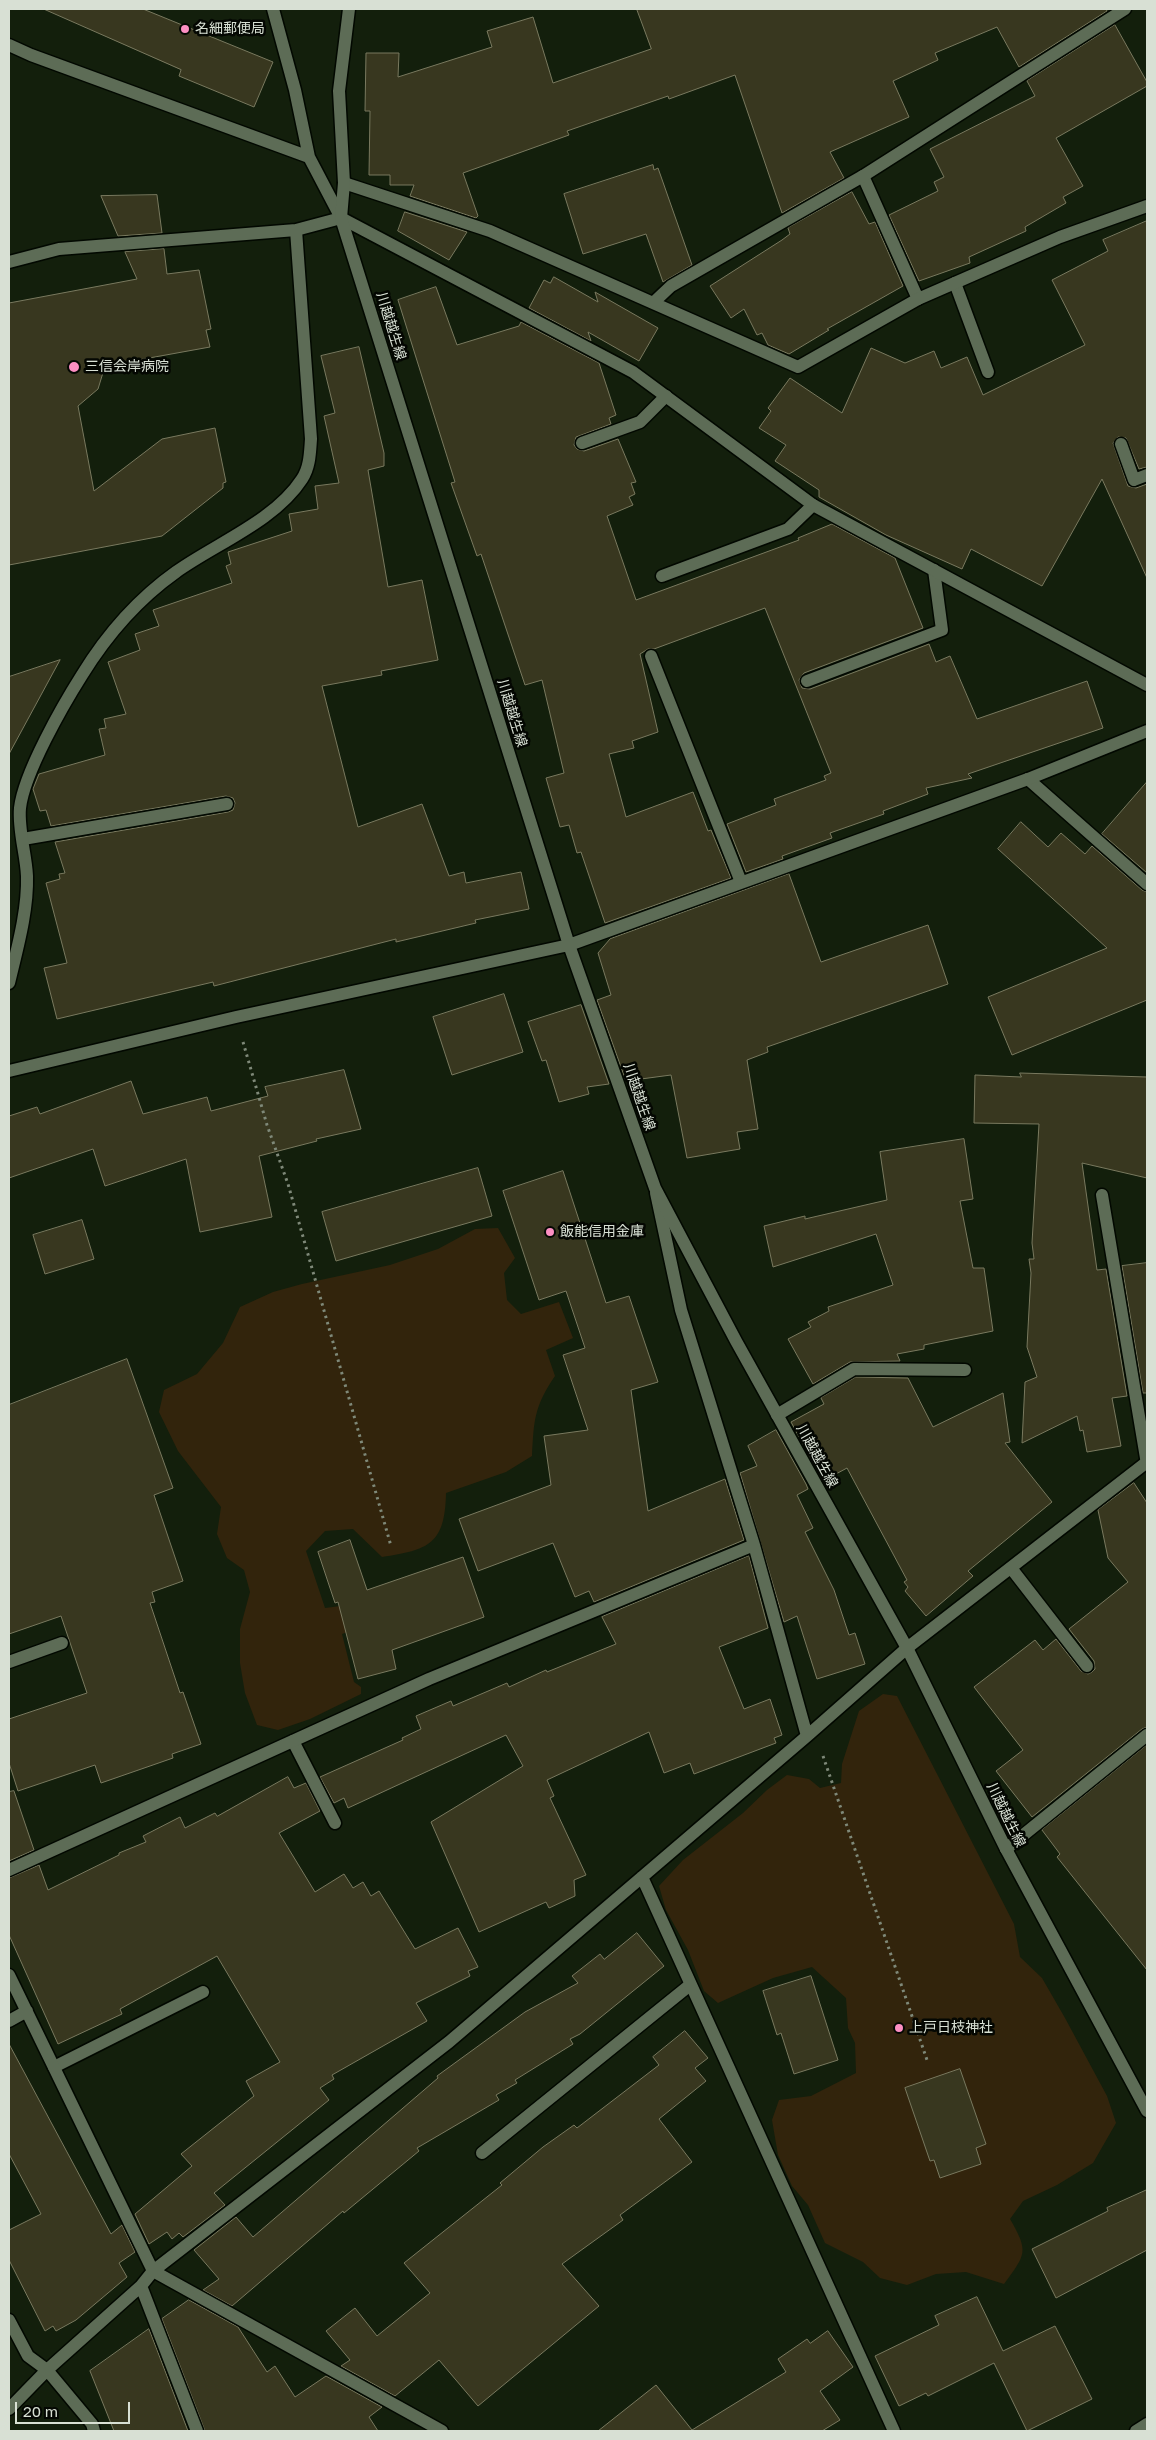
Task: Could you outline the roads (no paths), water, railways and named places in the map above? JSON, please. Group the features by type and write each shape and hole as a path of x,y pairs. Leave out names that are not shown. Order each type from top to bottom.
{"street":[{"path":"272,9 295,90 309,157 341,218 633,372 813,505 1147,685"},
{"name":"川越越生線","path":"349,9 339,91 344,183 341,218 569,945 655,1188 776,1414 907,1648 1006,1850 1147,2112"},
{"path":"653,303 671,286 863,176 1125,9"},
{"path":"9,45 31,56 309,157"},
{"path":"863,176 918,299"},
{"path":"344,183 490,231 798,367 918,299 1060,237 1147,206"},
{"path":"9,262 59,249 296,230 341,218"},
{"path":"9,983 20,940 27,876 20,808 31,774 58,717 77,683 117,626 175,573 268,513 290,494 303,478 309,461 311,439 296,230"},
{"path":"955,283 988,372"},
{"path":"582,443 640,422 666,396"},
{"path":"1121,444 1134,480 1147,475"},
{"path":"662,576 788,529 813,505"},
{"path":"807,681 942,630 934,570"},
{"path":"651,656 741,882"},
{"path":"9,1071 236,1018 569,945 1028,779 1147,731"},
{"path":"1028,779 1147,884"},
{"path":"23,839 227,804"},
{"path":"655,1188 681,1310 811,1733"},
{"path":"9,2409 47,2370 142,2286 153,2271 449,2042 811,1733 907,1648 1147,1462 1102,1196"},
{"path":"776,1414 854,1369 965,1370"},
{"path":"9,1870 429,1679 754,1545"},
{"path":"1011,1568 1087,1666"},
{"path":"9,1662 62,1643"},
{"path":"1006,1850 1147,1735"},
{"path":"293,1740 335,1823"},
{"path":"642,1877 894,2431"},
{"path":"9,1975 153,2271 442,2431"},
{"path":"482,2152 690,1985"},
{"path":"54,2067 203,1992"},
{"path":"9,2021 27,2012"},
{"path":"142,2286 197,2431"},
{"path":"9,2320 28,2356 47,2370 92,2424 94,2431"},
{"path":"1136,2431 1147,2424"}],"place":[{"name":"名細郵便局","path":"185,29"},
{"name":"三信会岸病院","path":"74,367"},
{"name":"飯能信用金庫","path":"550,1232"},
{"name":"上戸日枝神社","path":"899,2028"}]}
